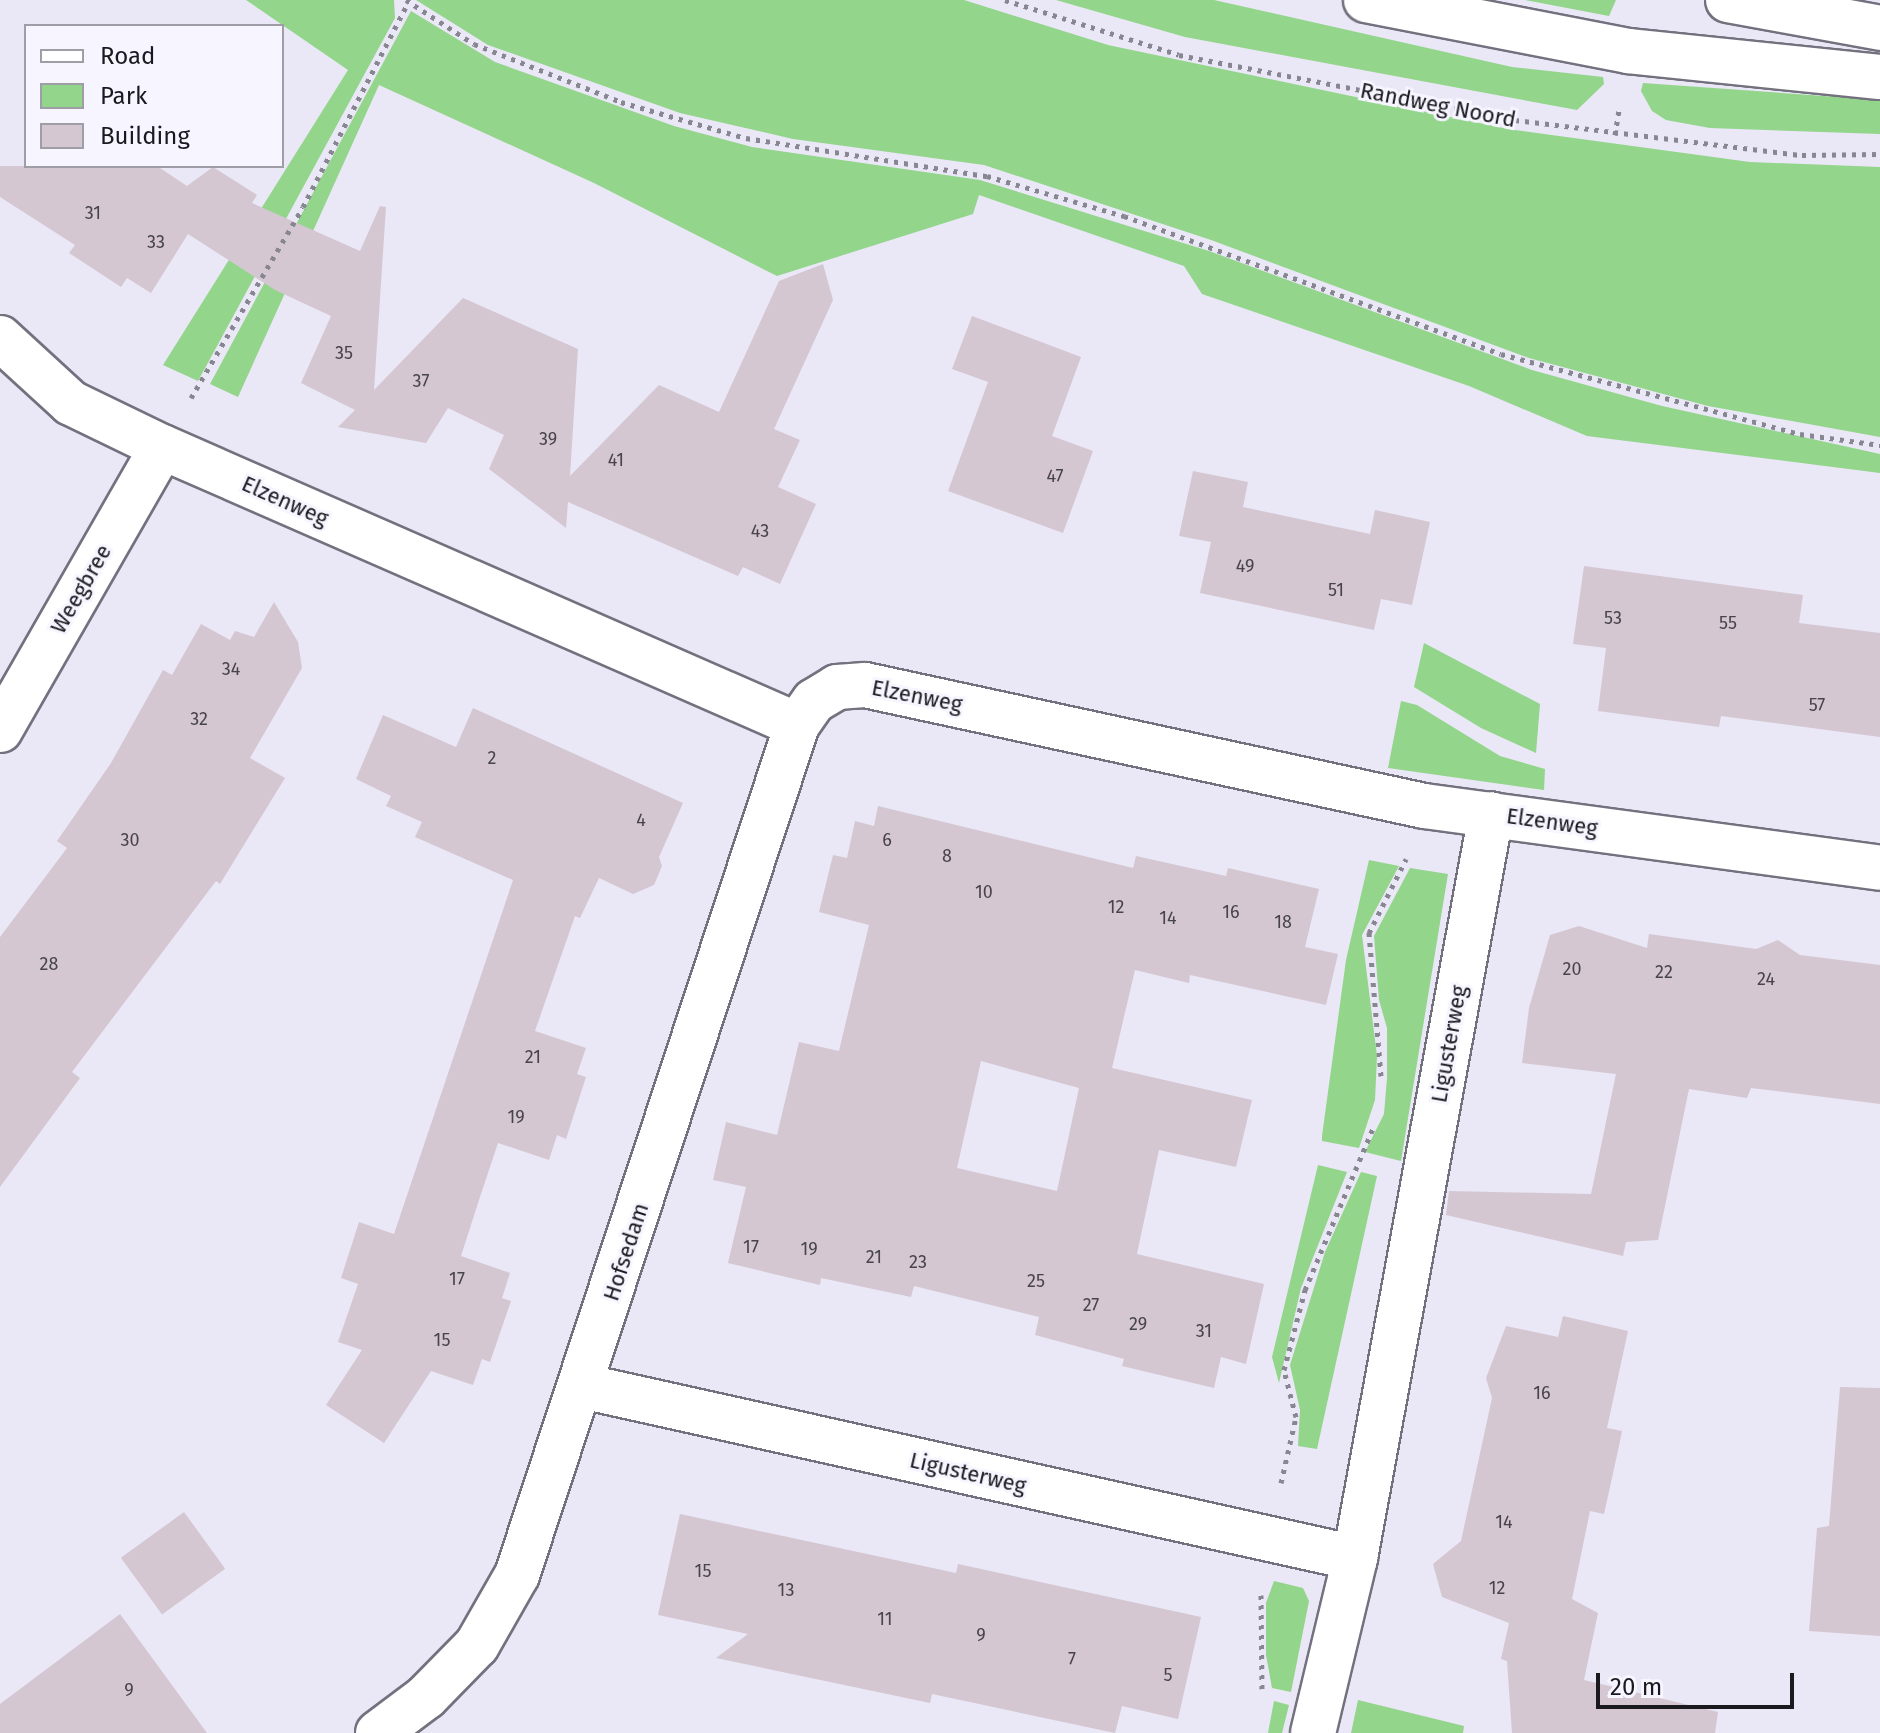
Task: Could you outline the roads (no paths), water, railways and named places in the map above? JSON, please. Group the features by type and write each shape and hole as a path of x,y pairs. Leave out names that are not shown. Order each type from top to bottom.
{"street":[{"path":"1728,0 1880,28"},
{"path":"1397,2 1628,51 1880,77"},
{"name":"Elzenweg","path":"0,338 71,403 162,447 797,725 814,701 837,687 865,685 1424,806 1880,868"},
{"name":"Weegbree","path":"0,730 162,447"},
{"name":"Hofsedam","path":"378,1733 426,1697 477,1645 497,1616 517,1575 582,1386 797,725"},
{"name":"Ligusterweg","path":"1313,1733 1355,1558 1491,814"},
{"name":"Ligusterweg","path":"582,1386 1355,1558"}]}
